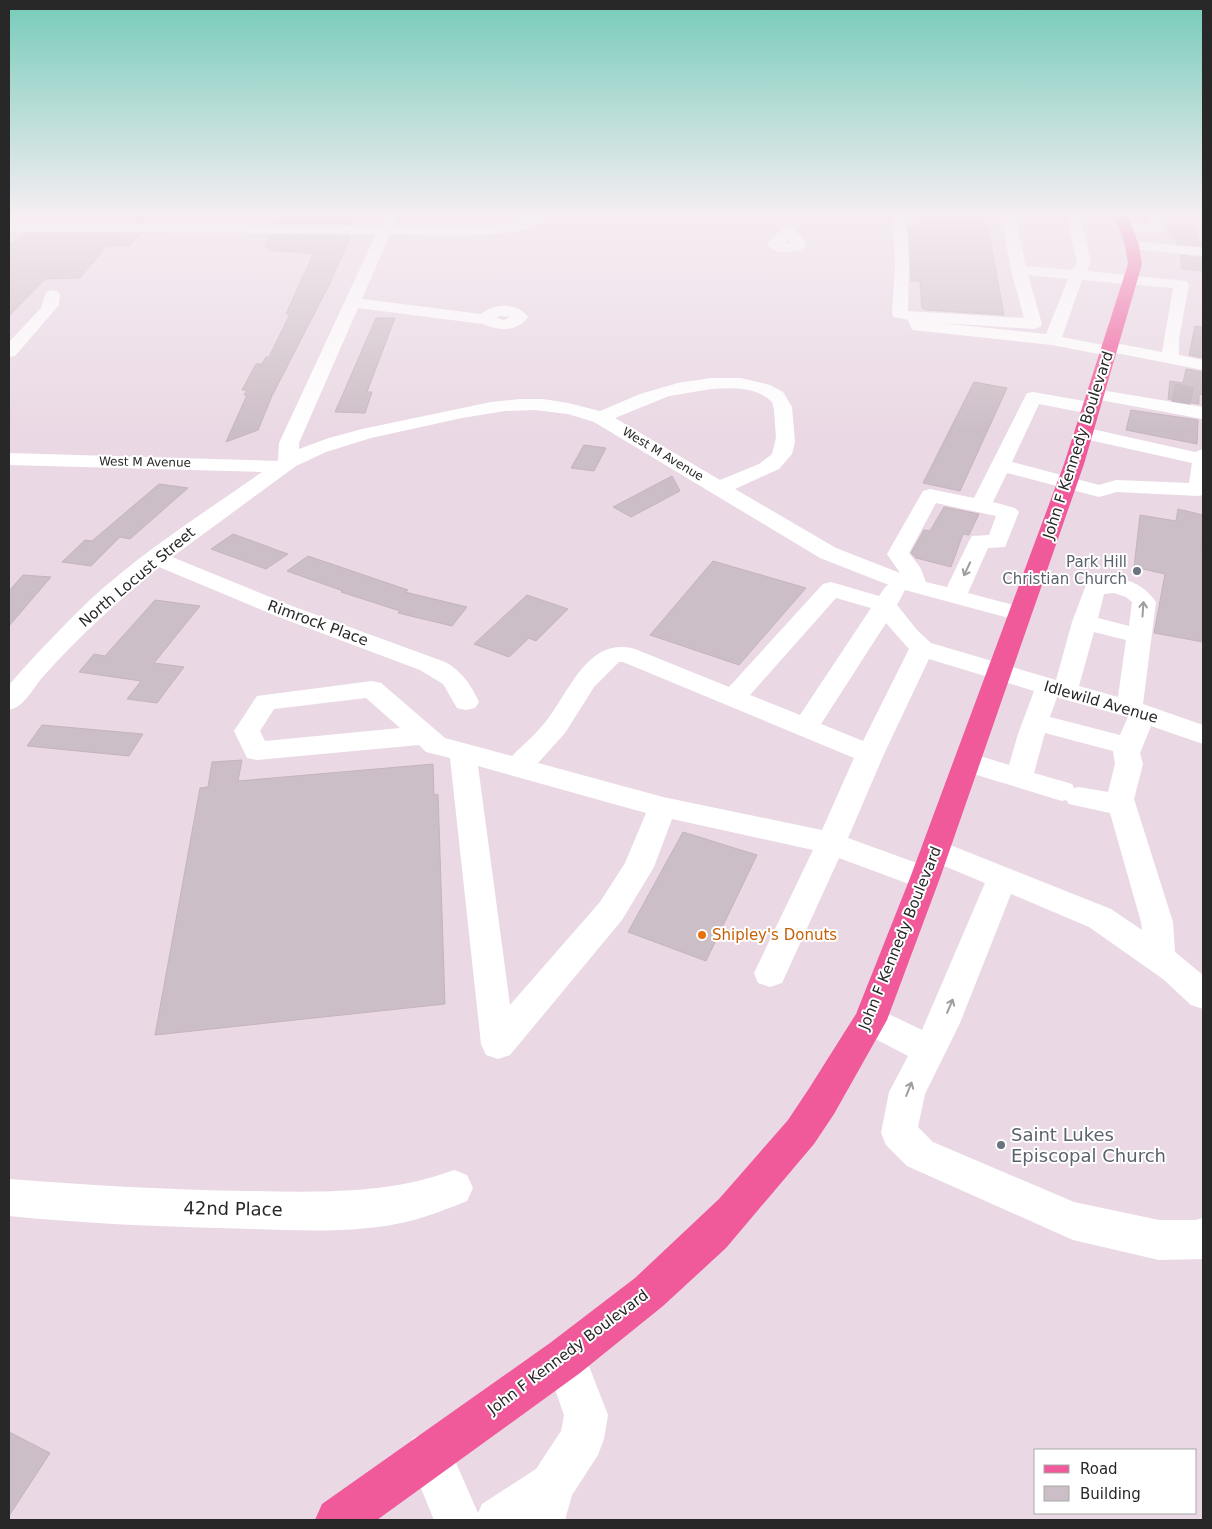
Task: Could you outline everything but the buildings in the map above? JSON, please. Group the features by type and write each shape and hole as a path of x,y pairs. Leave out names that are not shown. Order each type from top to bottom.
{"main road":[{"name":"John F Kennedy Boulevard","path":"338,1520 565,1358 629,1308 682,1262 712,1234 749,1194 801,1132 839,1074 870,1020 967,762 1067,482 1110,349 1124,287"}],"street":[{"path":"284,465 289,443 359,287"},
{"path":"901,287 900,314 1029,328 1053,337 1203,365"},
{"path":"1021,287 1029,328"},
{"path":"1053,337 1072,287"},
{"path":"1170,358 1171,339 1179,287"},
{"path":"9,352 46,312 51,305 52,295"},
{"path":"352,302 487,320"},
{"path":"601,418 644,398 686,386 728,383 747,384 775,394 780,399 783,408 786,441 784,451 777,461 768,467 719,488"},
{"path":"981,506 1033,397 1173,393"},
{"path":"1095,394 1203,414"},
{"name":"West M Avenue","path":"9,459 284,465 316,450 361,435 490,407 535,404 559,406 601,418 828,553 909,584 1020,614"},
{"path":"1000,465 1099,491 1116,486 1198,490 1203,458 1083,433"},
{"name":"North Locust Street","path":"9,702 33,673 78,626 156,558 284,465"},
{"path":"805,728 884,605 909,584 909,568 898,554 930,495 1008,512 997,542 980,541 954,597"},
{"name":"Rimrock Place","path":"156,558 284,611 429,664 447,673 460,685 466,702"},
{"path":"1019,778 1036,722 1057,689 1084,622 1094,590 1101,587 1120,586 1130,590 1141,597 1144,602 1140,636 1136,711 1126,753 1128,764 1120,799 1157,922 1159,958"},
{"path":"733,698 831,589 884,605 908,635 922,648 870,754 831,843 770,972"},
{"path":"1084,622 1140,636"},
{"name":"Idlewild Avenue","path":"922,648 998,672 1136,711 1203,735"},
{"path":"518,768 556,727 584,682 612,655 626,654 870,754"},
{"path":"425,735 257,751 247,731 266,702 372,689 425,735 436,745 663,807 930,864 1003,877 1100,918 1175,969 1203,995"},
{"path":"1036,722 1128,746"},
{"path":"463,752 498,1044 611,911 639,867 663,807"},
{"path":"967,762 1070,794 1122,806"},
{"path":"1003,877 970,959 929,1050 906,1092 899,1133 920,1154 1073,1221 1159,1240 1202,1240 1203,1238"},
{"path":"870,1020 929,1050"},
{"name":"42nd Place","path":"9,1198 198,1210 349,1210 399,1206 435,1196 454,1188"},
{"path":"498,1520 547,1503 582,1439 586,1415 565,1358"},
{"path":"429,1454 456,1520"}],"tunnel":[{"path":"1173,393 1192,397"}],"place":[{"name":"Park Hill Christian Church","path":"1137,571"},
{"name":"Shipley's Donuts","path":"702,935"},
{"name":"Saint Lukes Episcopal Church","path":"1001,1145"}]}
